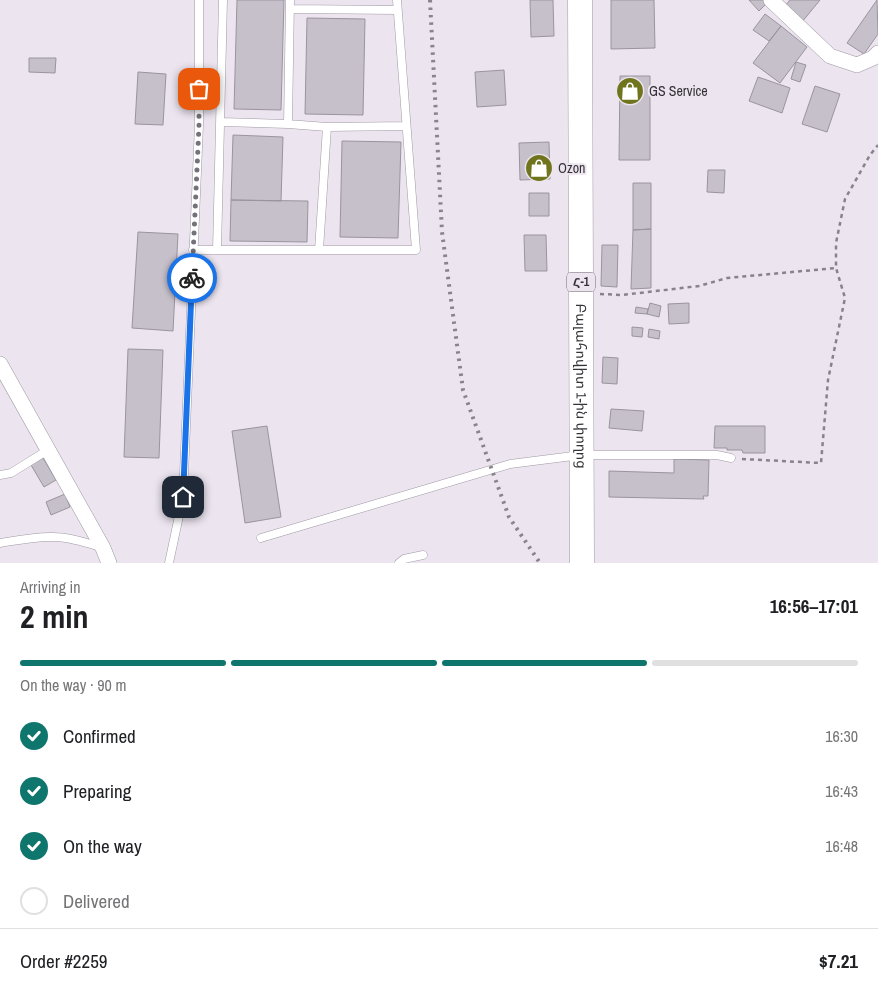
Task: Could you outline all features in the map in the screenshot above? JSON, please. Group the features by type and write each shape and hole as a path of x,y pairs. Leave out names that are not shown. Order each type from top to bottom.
{"main road":[{"name":"Բալահովիտ 1-ին փողոց","path":"580,0 582,563"}],"street":[{"path":"771,0 830,56 857,65 873,58 878,53"},
{"path":"0,364 103,548 108,563"}],"lane":[{"path":"169,563 183,497 199,125 199,0"},
{"path":"217,250 224,0"},
{"path":"288,124 290,0"},
{"path":"193,250 416,250 397,0"},
{"path":"290,9 397,10"},
{"path":"221,122 326,127 406,126"},
{"path":"319,250 326,127"},
{"path":"0,475 11,473 48,450"},
{"path":"261,538 510,464 581,455 717,455 731,458"},
{"path":"0,543 56,536 103,548"},
{"path":"399,563 404,559 423,555"}],"path":[{"path":"731,458 821,463 828,380 845,298 836,268 836,243 845,199 870,155 878,145"},
{"path":"581,293 622,294 699,286 727,278 836,268"}],"building":[{"path":"237,0 284,0 281,110 234,109"},
{"path":"530,0 553,0 554,36 531,37"},
{"path":"611,0 654,0 655,48 611,49"},
{"path":"749,0 765,0 767,3 759,11"},
{"path":"790,0 820,0 802,22 784,7"},
{"path":"877,0 878,34 864,54 847,43"},
{"path":"765,14 781,26 769,41 753,30"},
{"path":"307,18 365,19 363,115 305,114"},
{"path":"781,26 807,47 780,83 753,63"},
{"path":"29,58 56,58 55,73 29,72"},
{"path":"796,62 806,65 800,82 791,79"},
{"path":"504,70 506,105 477,107 475,72"},
{"path":"138,72 166,74 163,125 135,124"},
{"path":"620,76 650,76 650,160 619,160"},
{"path":"758,77 790,88 782,113 749,101"},
{"path":"815,86 840,94 827,132 802,124"},
{"path":"233,135 283,137 281,201 231,200"},
{"path":"342,141 401,142 398,238 340,237"},
{"path":"549,142 550,179 520,180 519,143"},
{"path":"708,170 725,170 724,193 707,192"},
{"path":"633,183 651,183 651,229 633,230"},
{"path":"529,193 549,193 549,216 529,216"},
{"path":"231,200 308,201 307,242 230,241"},
{"path":"651,229 651,288 631,289 633,230"},
{"path":"138,232 178,234 173,331 132,328"},
{"path":"524,235 546,235 547,271 525,271"},
{"path":"602,245 618,245 617,287 601,286"},
{"path":"650,303 661,306 659,317 647,314"},
{"path":"689,303 689,323 669,324 668,304"},
{"path":"636,307 648,309 647,314 635,313"},
{"path":"632,327 643,328 642,337 632,336"},
{"path":"649,329 660,331 659,339 648,337"},
{"path":"128,349 163,350 159,458 124,457"},
{"path":"603,357 618,358 617,384 602,383"},
{"path":"611,409 644,411 642,431 609,428"},
{"path":"267,426 281,517 245,523 232,431"},
{"path":"715,426 765,426 765,453 743,453 742,450 714,448"},
{"path":"43,458 56,480 44,487 31,465"},
{"path":"674,459 709,460 708,496 703,496 704,499 609,497 609,471 674,473"},
{"path":"65,494 70,507 51,515 46,502"}],"railway":[{"path":"430,0 442,232 463,390 509,517 540,563"}],"way so far":[{"path":"192,278 199,89"}],"place":[{"name":"GS Service","path":"630,91"},
{"name":"Ozon","path":"539,168"}],"route":[{"path":"183,497 192,278"}]}
